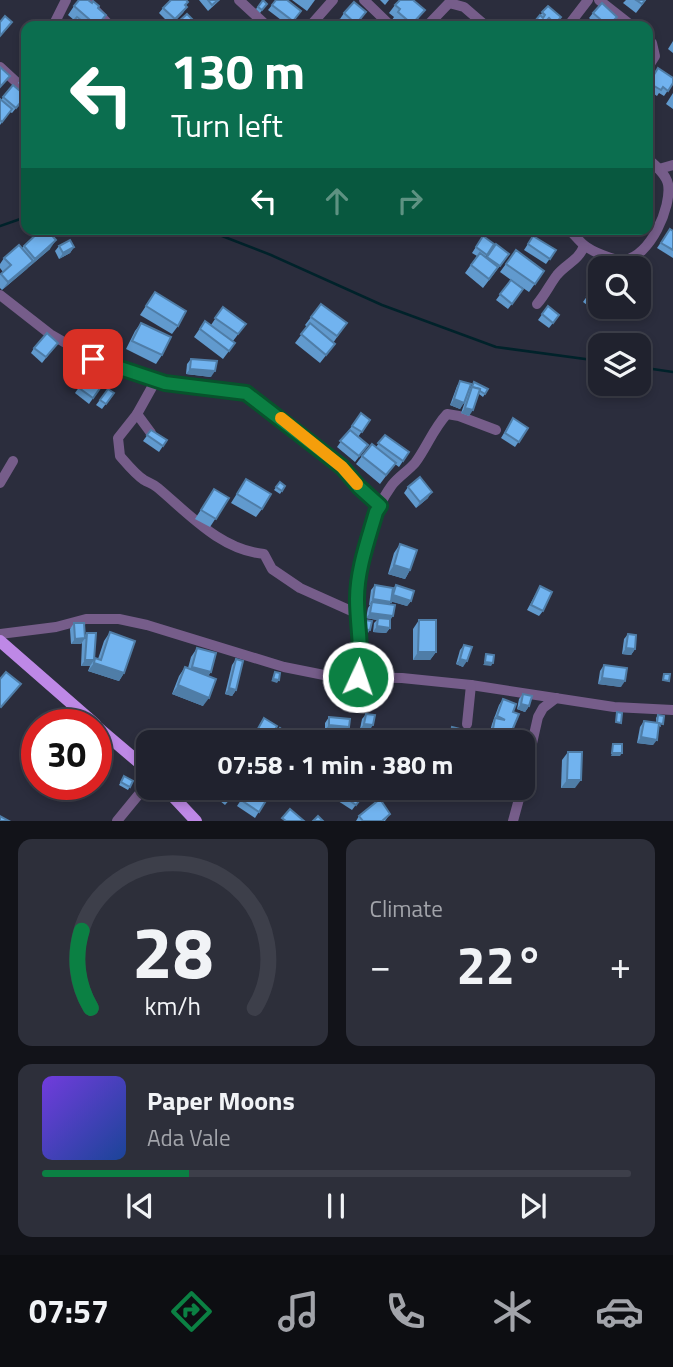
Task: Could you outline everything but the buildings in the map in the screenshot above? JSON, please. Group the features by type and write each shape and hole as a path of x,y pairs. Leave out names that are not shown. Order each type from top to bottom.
{"main road":[{"path":"0,641 78,709"},
{"path":"112,739 136,760"},
{"path":"177,800 196,821"}],"street":[{"path":"56,21 66,0"},
{"path":"86,0 105,21"},
{"path":"239,0 262,21"},
{"path":"314,21 333,0"},
{"path":"364,0 386,21"},
{"path":"572,21 587,0"},
{"path":"599,0 626,21"},
{"path":"432,21 449,3 464,7 480,21"},
{"path":"0,66 21,86"},
{"path":"574,235 584,246 616,259 626,260 648,246 659,226 667,201 668,183 653,164"},
{"path":"659,169 673,165"},
{"path":"537,304 549,291 556,276 581,254 584,246"},
{"path":"0,295 50,334 93,359 156,380 246,393 342,467 380,506"},
{"path":"156,380 137,414 118,438 120,456 143,479 155,485 190,516 226,542 246,552 264,554 272,569 300,588 358,614"},
{"path":"137,414 151,433"},
{"path":"358,677 361,659 357,599 360,574 376,512 392,484 413,465 435,427 447,414 496,430"},
{"path":"0,482 13,461"},
{"path":"0,634 86,620 119,619 284,667 334,677 402,678 471,685 614,707 673,710"},
{"path":"467,724 471,685"},
{"path":"535,731 543,708 556,698"},
{"path":"117,821 136,798"},
{"path":"513,821 519,800"}],"waterway":[{"path":"0,226 21,219"},
{"path":"219,235 382,305 496,347 588,359"},
{"path":"651,369 673,372"}],"slow traffic":[{"path":"281,418 342,467 357,484"}],"route":[{"path":"93,359 165,383 246,393 342,467 380,506 365,549 360,574 357,599 361,659 358,677"}]}
